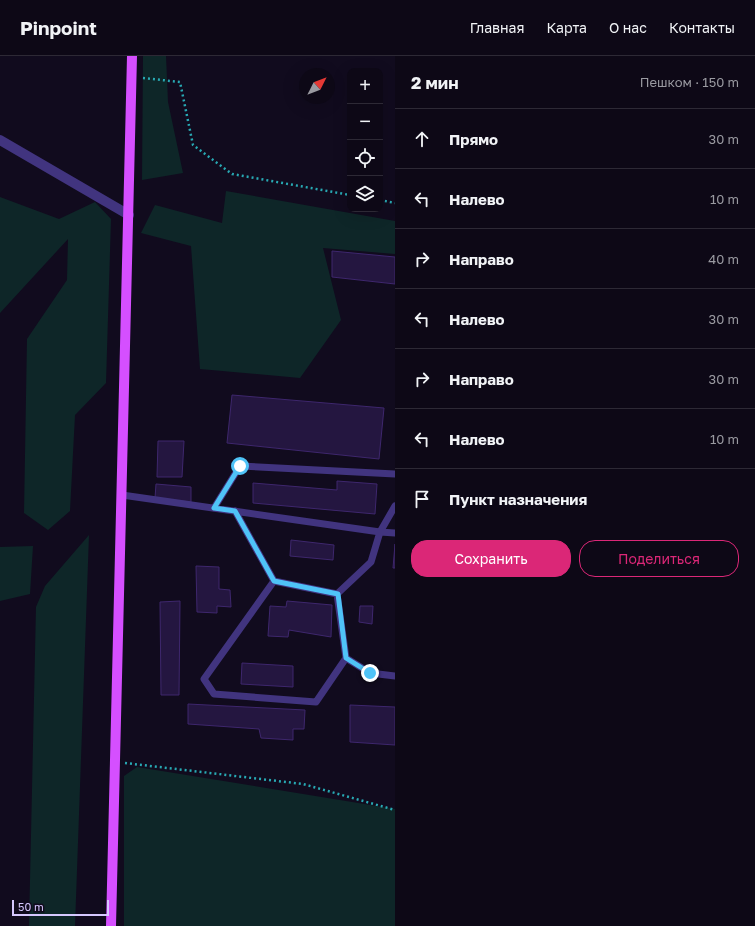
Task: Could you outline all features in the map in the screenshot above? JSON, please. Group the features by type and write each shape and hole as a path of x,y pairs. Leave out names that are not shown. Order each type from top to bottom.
{"main road":[{"path":"111,926 132,56"}],"street":[{"path":"0,140 129,215"}],"lane":[{"path":"214,508 240,466 395,474"},
{"path":"122,495 395,533"},
{"path":"338,594 371,562 380,532 395,506"},
{"path":"235,511 274,581 338,594"},
{"path":"274,581 204,679 214,694 316,702 346,658 338,594"},
{"path":"346,658 370,673 395,676"}],"path":[{"path":"132,76 180,82 193,145 232,174 347,194"},
{"path":"383,201 395,203"},
{"path":"115,762 303,784 395,810"}],"green space":[{"path":"143,56 166,56 168,102 183,173 142,180"},
{"path":"226,191 395,221 395,254 323,248 341,320 300,378 200,369 191,246 141,233 155,205 222,223"},
{"path":"0,197 59,219 95,202 111,219 106,383 75,415 70,511 48,530 24,513 27,339 67,280 68,239 0,313"},
{"path":"89,535 75,926 29,926 36,607 45,586"},
{"path":"33,546 30,594 0,601 0,547"},
{"path":"137,767 395,809 395,926 124,926 124,776"}],"building":[{"path":"332,251 395,257 395,284 332,277"},
{"path":"232,395 384,408 379,459 227,443"},
{"path":"158,441 184,441 182,477 157,477"},
{"path":"337,481 377,484 375,514 253,503 253,483 337,490"},
{"path":"156,484 191,487 191,502 155,498"},
{"path":"291,540 334,545 333,560 290,556"},
{"path":"395,544 395,568 393,568"},
{"path":"196,566 219,567 219,589 230,590 231,607 217,606 217,613 197,612"},
{"path":"180,601 179,695 161,695 160,602"},
{"path":"287,601 332,605 331,637 289,630 288,637 268,636 270,606 286,607"},
{"path":"360,606 373,606 372,624 359,622"},
{"path":"242,663 293,666 293,687 241,684"},
{"path":"188,704 305,710 304,729 293,729 293,740 261,738 259,729 188,724"},
{"path":"350,705 395,707 395,745 350,742"}],"route":[{"path":"240,466 214,508 235,511 274,581 338,594 346,658 370,673"}]}
